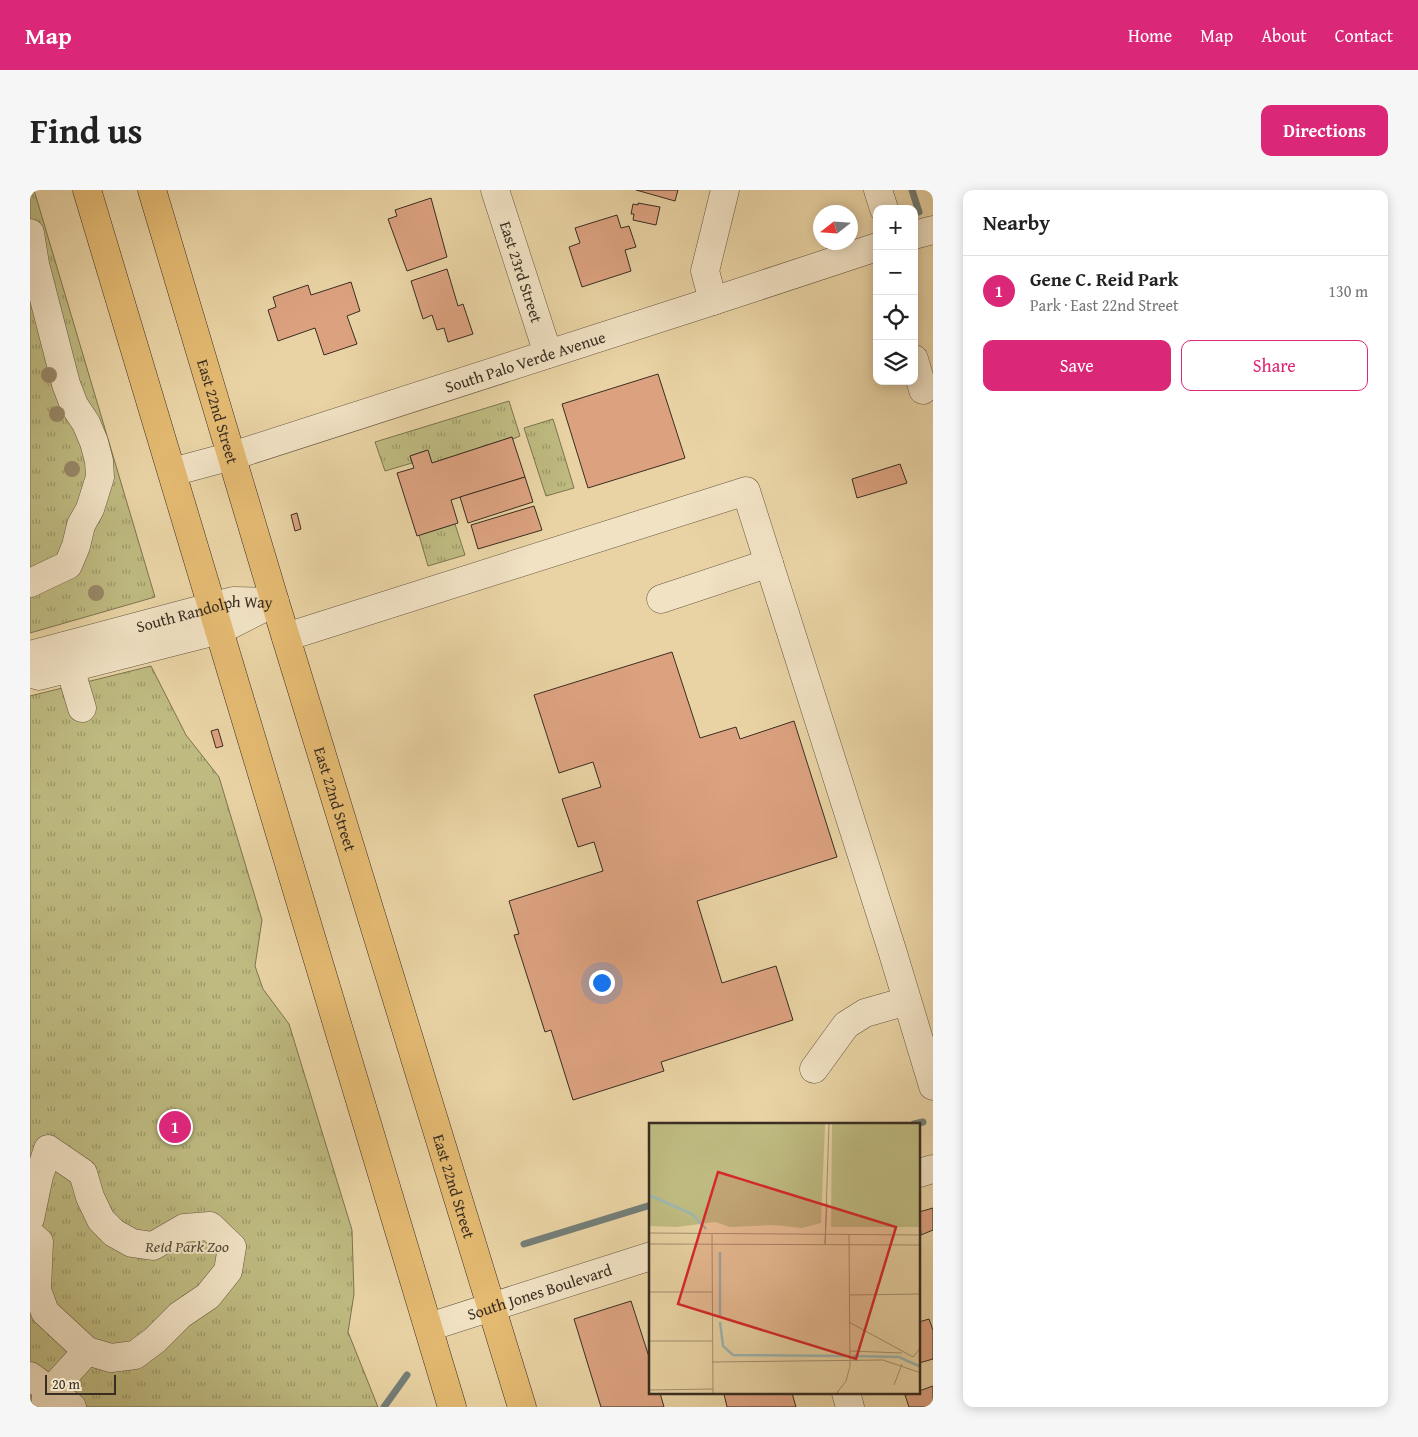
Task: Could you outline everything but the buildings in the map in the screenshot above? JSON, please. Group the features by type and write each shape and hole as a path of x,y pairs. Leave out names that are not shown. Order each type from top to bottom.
{"main road":[{"path":"87,190 452,1407"},
{"name":"East 22nd Street","path":"152,190 275,602 522,1407"}],"street":[{"name":"East 23rd Street","path":"495,190 548,354"},
{"path":"713,301 705,272 725,190"},
{"path":"878,190 883,205"},
{"path":"918,235 933,230"},
{"path":"30,233 35,264 66,384 74,405 86,423 94,442 100,477 90,509 81,526 76,546 68,565 30,583"},
{"name":"South Palo Verde Avenue","path":"172,472 232,456 873,248"},
{"path":"918,373 923,390"},
{"path":"286,637 746,491 933,1086"},
{"path":"661,599 769,563"},
{"name":"South Randolph Way","path":"30,673 39,676 70,668 216,618 275,602"},
{"name":"South Randolph Way","path":"30,655 216,618"},
{"path":"70,668 82,708"},
{"path":"814,1069 846,1026 866,1013 907,1001"},
{"path":"30,1220 38,1176 48,1149 83,1173 90,1197 101,1220 114,1233 132,1243 154,1246 184,1228 210,1226 232,1247 228,1270 208,1296 180,1315 155,1340 135,1355 111,1358 87,1351 45,1312 37,1290 39,1242 30,1234"},
{"path":"921,1173 933,1169"},
{"name":"South Jones Boulevard","path":"429,1326 649,1256"},
{"path":"50,1395 87,1351"},
{"path":"846,1394 850,1407"}],"green space":[{"path":"30,190 34,190 155,597 30,633"},
{"path":"509,401 520,436 432,463 427,450 410,456 412,463 385,471 375,442"},
{"path":"553,419 574,488 546,496 524,428"},
{"path":"455,524 465,555 428,566 419,535"},
{"name":"Reid Park Zoo","path":"151,666 186,735 219,777 262,920 255,966 263,989 289,1024 352,1230 354,1294 348,1332 378,1407 30,1407 30,696"}],"waterway":[{"path":"912,190 919,212"},
{"path":"918,1123 923,1122"},
{"path":"524,1244 649,1206"},
{"path":"384,1407 407,1375"}],"place":[{"name":"Gene C. Reid Park","path":"175,1127"}]}
